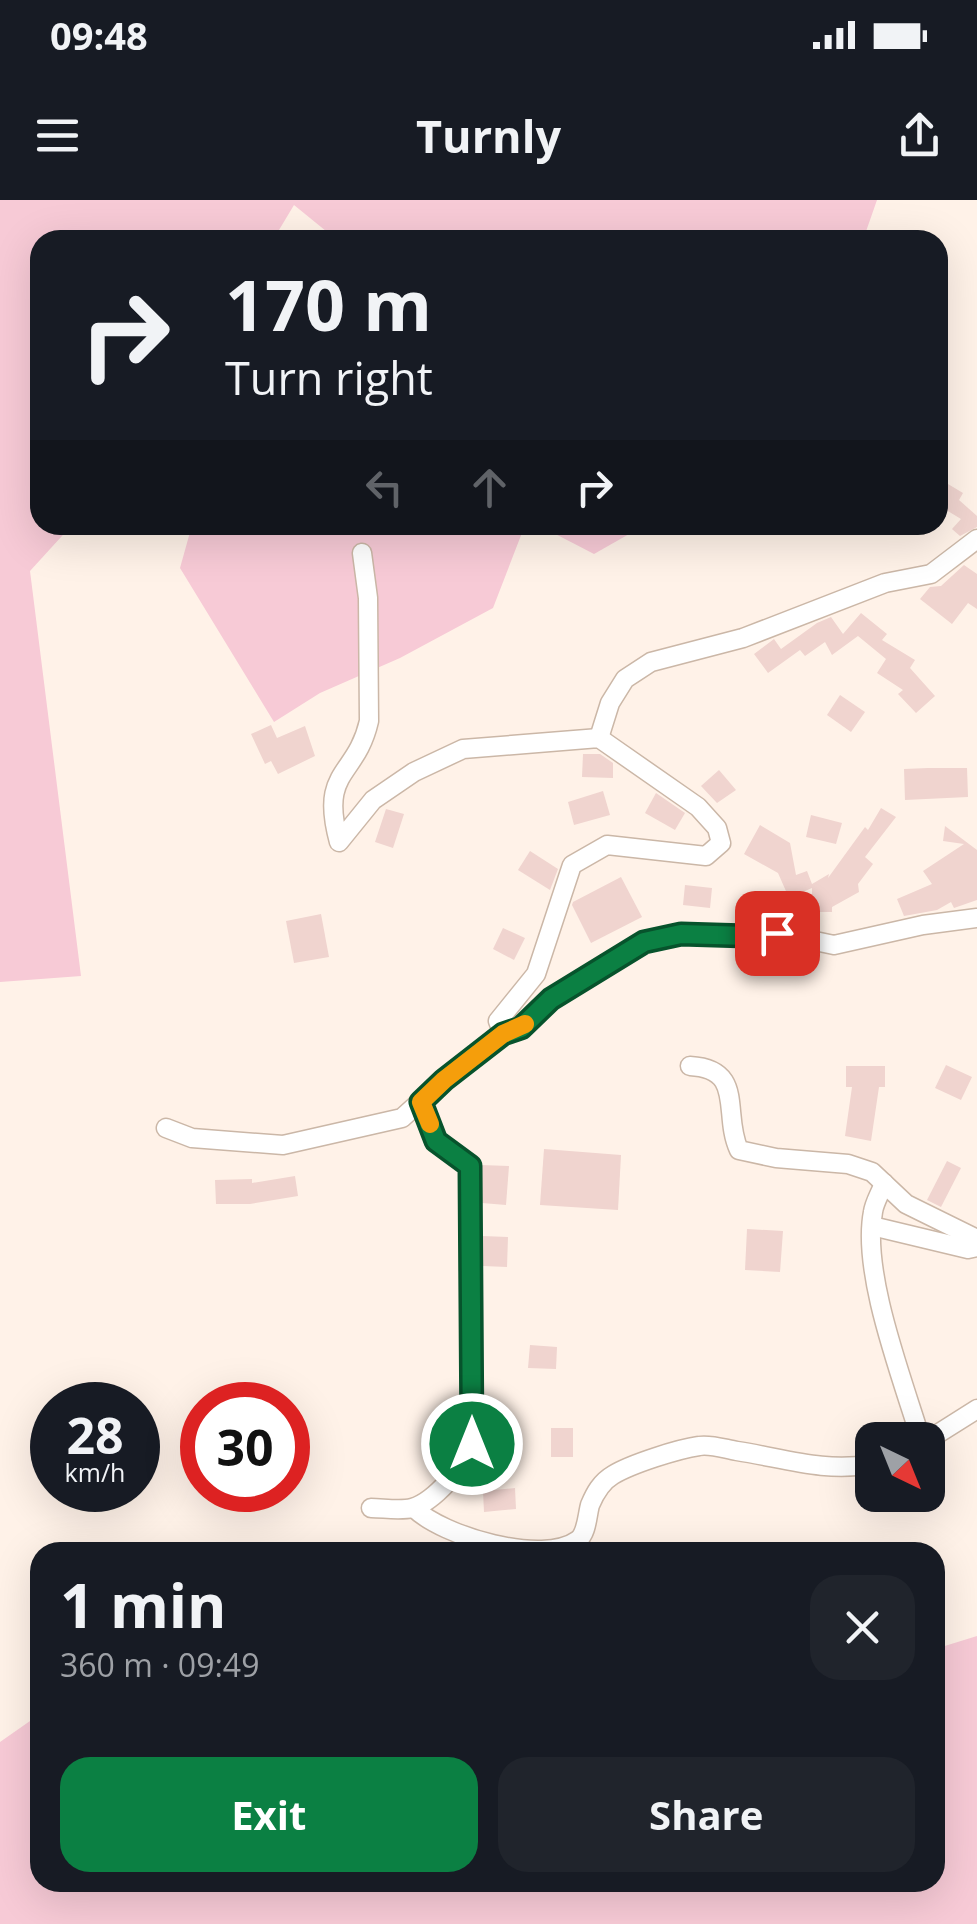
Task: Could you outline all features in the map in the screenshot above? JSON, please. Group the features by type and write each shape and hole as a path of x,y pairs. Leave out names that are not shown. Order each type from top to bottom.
{"street":[{"path":"599,738 610,703 625,678 650,662 743,638 885,584 931,574 977,539"},
{"path":"362,552 368,598 369,721 366,736 334,787 331,814 339,842 373,800 414,772 463,749 599,738 698,807 717,828 720,843 706,856 607,846 572,865 536,974 498,1022 503,1034"},
{"path":"166,1128 192,1138 283,1145 402,1118 503,1034 521,1028 551,999 644,942 681,934 777,933 834,946 923,925 977,918"},
{"path":"690,1066 707,1067 729,1087 732,1134 739,1150 848,1164 872,1172 906,1204 977,1239"},
{"path":"371,1508 414,1508 458,1471 472,1444 470,1166 436,1141 421,1102"},
{"path":"884,1184 872,1212 882,1314 918,1422"},
{"path":"872,1226 968,1250 977,1247"},
{"path":"945,1428 977,1409"},
{"path":"576,1542 582,1536 599,1486 613,1475 702,1445 810,1466 855,1468"},
{"path":"414,1508 426,1520 462,1537 487,1542"}],"shaded area":[{"path":"0,200 877,200 866,230 325,230 294,205 279,230 30,230 30,535 63,535 30,571 81,976 0,982"},
{"path":"189,535 521,535 493,608 400,658 320,693 274,722 180,568"},
{"path":"557,535 627,535 594,554"},
{"path":"977,1636 977,1924 0,1924 0,1742 30,1721 30,1892 945,1892 945,1646"}],"building":[{"path":"948,484 963,493 959,500 977,516 977,527 960,536 952,529 961,519 948,511"},
{"path":"964,565 977,574 977,609 968,603 952,624 920,599 930,587 941,586"},
{"path":"861,613 887,634 882,640 915,660 910,668 935,696 916,713 898,694 903,690 877,673 886,659 858,636 832,655 825,642 805,656 800,650 768,673 754,654 774,639 781,649 831,617 843,634"},
{"path":"840,695 865,712 851,732 827,715"},
{"path":"271,725 277,738 305,726 315,756 278,774 271,761 265,764 251,734"},
{"path":"583,754 600,754 613,763 613,778 582,777"},
{"path":"967,768 968,797 905,800 904,769"},
{"path":"719,770 736,790 717,803 701,786"},
{"path":"603,791 610,815 574,825 568,802"},
{"path":"656,793 685,813 675,830 645,813"},
{"path":"881,808 896,817 865,857 873,864 858,884 859,892 832,907 832,912 819,912 816,924 812,924 812,888 789,898 778,873 744,854 760,825 790,843 796,875 807,871 812,884 829,874 828,878"},
{"path":"386,809 404,814 393,848 375,842"},
{"path":"811,815 842,823 836,844 806,837"},
{"path":"945,826 977,850 977,900 954,908 951,902 937,910 904,916 897,899 932,884 923,871 964,844 943,841"},
{"path":"530,851 558,869 550,890 518,870"},
{"path":"621,877 642,917 591,943 573,902"},
{"path":"685,885 712,888 710,908 683,905"},
{"path":"321,914 329,957 294,963 286,921"},
{"path":"503,928 525,938 514,960 493,949"},
{"path":"946,1065 972,1077 961,1100 935,1088"},
{"path":"846,1066 885,1066 885,1087 879,1087 871,1141 845,1136 852,1087 846,1087"},
{"path":"544,1149 621,1155 618,1210 540,1205"},
{"path":"947,1161 961,1168 941,1207 927,1200"},
{"path":"481,1165 509,1166 506,1205 482,1203"},
{"path":"295,1176 298,1196 250,1204 216,1204 215,1180 252,1179 252,1183"},
{"path":"747,1229 783,1231 780,1272 745,1270"},
{"path":"482,1236 508,1237 507,1267 483,1266"},
{"path":"530,1345 557,1347 556,1369 528,1368"},
{"path":"551,1428 573,1428 573,1457 551,1457"},
{"path":"515,1488 516,1509 484,1512 483,1491"}],"slow traffic":[{"path":"430,1124 421,1102 503,1034 525,1024"}],"route":[{"path":"472,1444 470,1166 436,1141 421,1102 503,1034 521,1028 551,999 644,942 681,934 777,933"}]}
